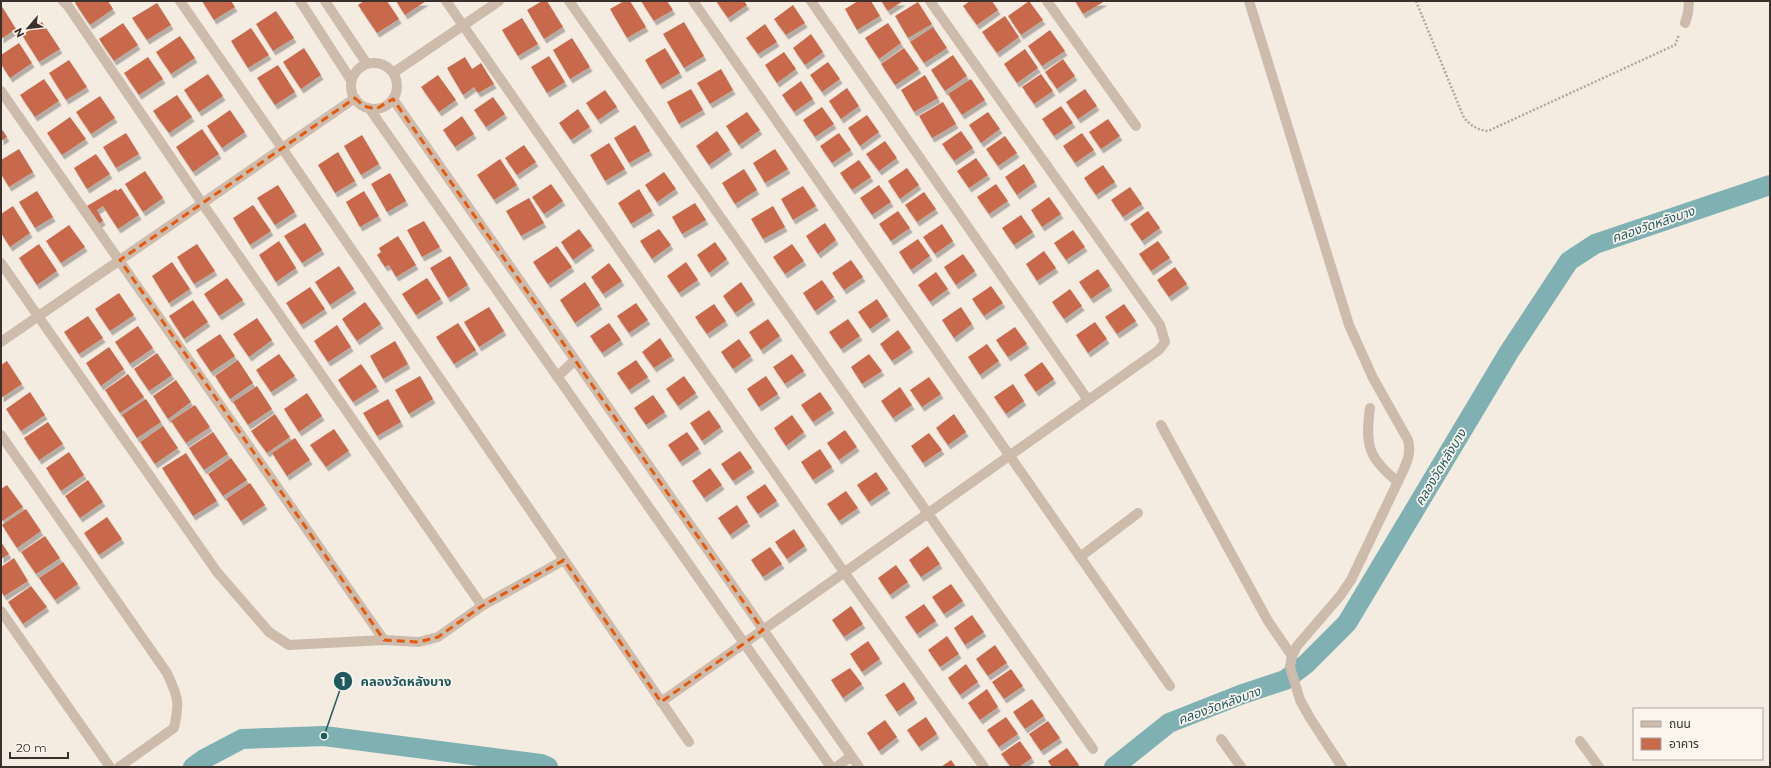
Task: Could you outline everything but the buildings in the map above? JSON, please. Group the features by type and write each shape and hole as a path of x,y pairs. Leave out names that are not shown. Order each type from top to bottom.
{"street":[{"path":"63,1 68,6 202,203 482,606"},
{"path":"180,1 689,742"},
{"path":"300,1 352,80"},
{"path":"325,1 367,64"},
{"path":"446,1 844,572 984,767"},
{"path":"393,73 499,1"},
{"path":"569,1 1093,749"},
{"path":"693,1 1170,686"},
{"path":"811,1 1088,400"},
{"path":"661,702 1159,350 1166,342 1160,325 930,1"},
{"path":"1048,1 1136,126"},
{"path":"1249,1 1349,325 1373,378 1408,440 1410,449 1409,456 1398,482 1350,580 1340,596 1297,646 1292,656 1290,667 1300,700 1342,767"},
{"path":"1685,23 1688,14 1689,1"},
{"path":"369,108 382,107 393,98 396,93 397,86 393,73 382,64 367,64 357,70 352,80 352,93 355,98 359,103 369,108 831,767"},
{"path":"1,91 384,640"},
{"path":"1,342 355,98"},
{"path":"393,98 859,767"},
{"path":"1,263 217,572 269,632 289,645 384,640 419,642 438,637 482,606 564,560"},
{"path":"557,377 575,360"},
{"path":"1370,408 1367,431 1369,447 1381,469 1398,482"},
{"path":"1161,425 1268,621 1292,656"},
{"path":"1,435 167,673 176,691 178,708 174,728 119,767"},
{"path":"1080,556 1138,513"},
{"path":"1,611 110,767"},
{"path":"1221,739 1240,767"},
{"path":"1580,741 1599,767"},
{"path":"837,767 851,756"}],"path":[{"path":"1416,1 1464,118 1472,127 1488,131 1675,45 1685,23"}],"highlighted area":[{"path":"355,98 364,106 376,109 393,99 763,630 661,702 564,560 482,606 438,637 419,642 384,640 120,260"}],"waterway":[{"name":"คลองวัดหลังบาง","path":"1114,767 1169,723 1240,695 1285,680 1306,664 1347,623 1509,352 1569,261 1595,244 1770,185"},
{"name":"คลองวัดหลังบาง","path":"193,767 204,759 242,739 324,736 541,764 548,767"}],"place":[{"name":"คลองวัดหลังบาง","path":"324,736"}]}
